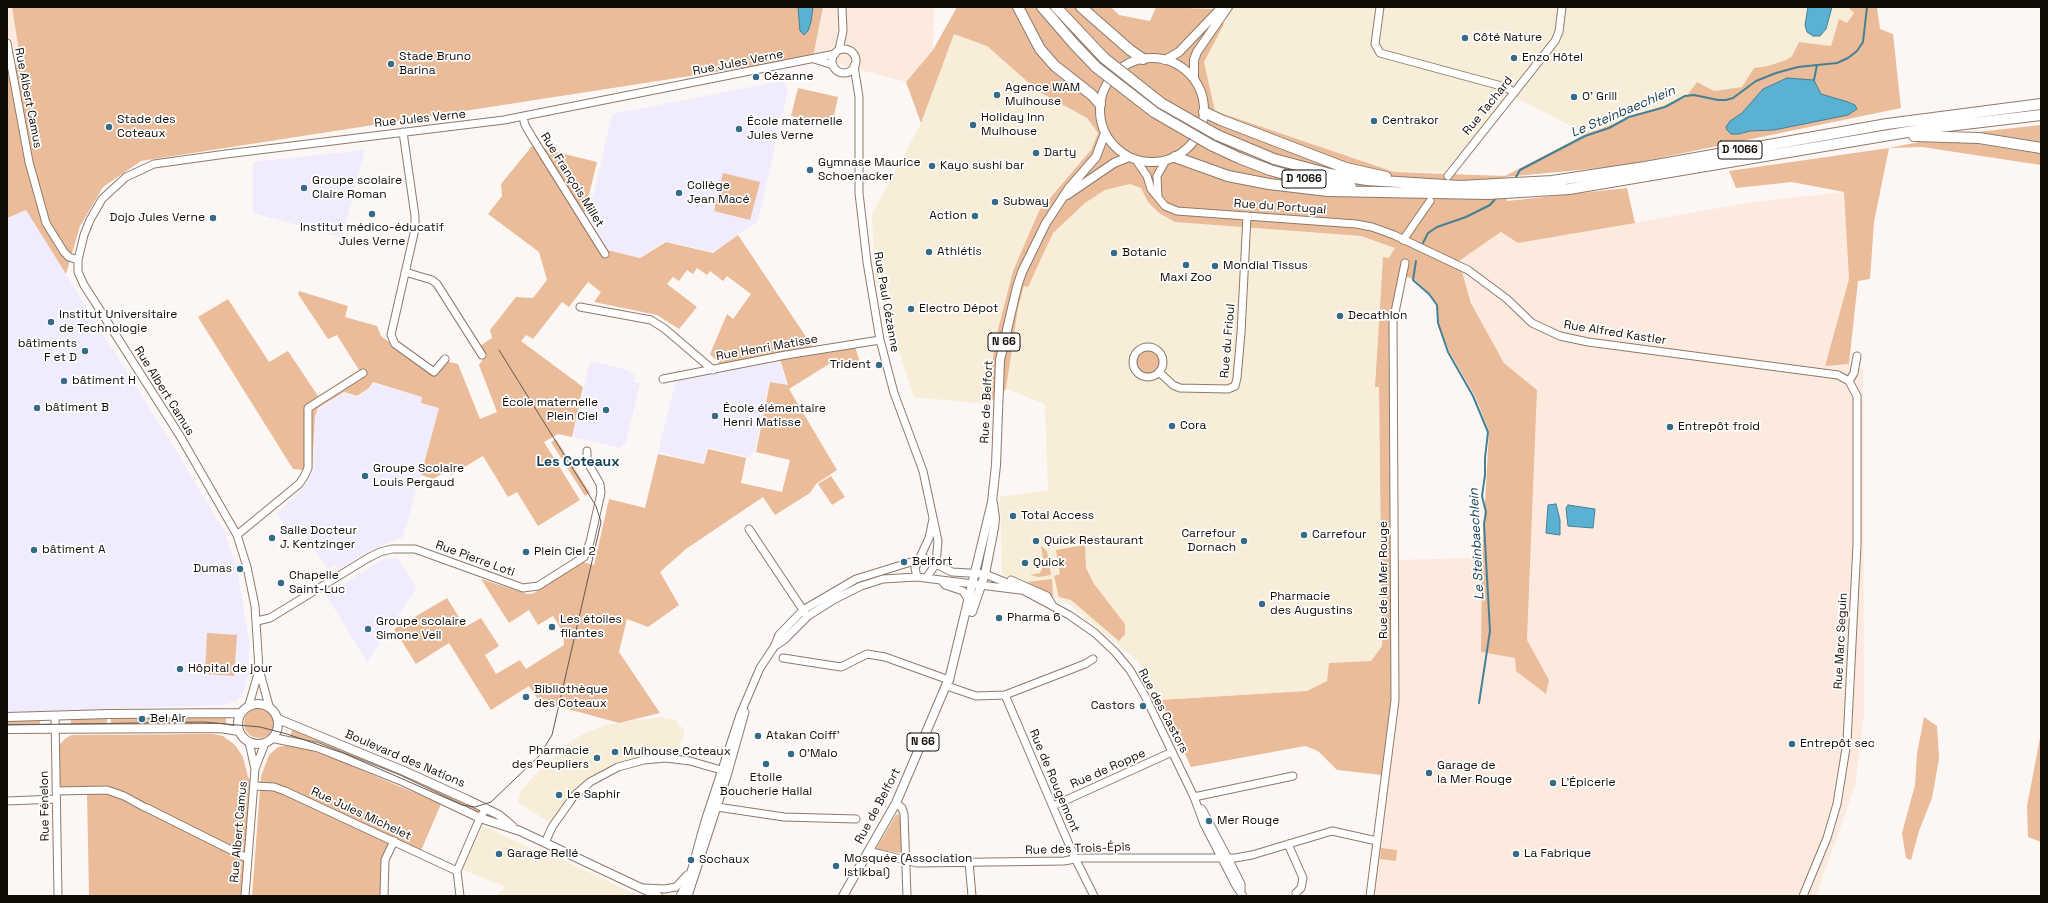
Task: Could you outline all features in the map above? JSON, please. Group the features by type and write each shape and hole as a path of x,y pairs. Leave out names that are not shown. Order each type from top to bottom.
{"highway":[{"path":"1018,7 1040,49 1055,66 1092,95 1100,104"},
{"name":"D 1066","path":"1042,7 1074,44 1096,66 1154,112 1211,145 1245,161 1303,179 1402,194 1488,194 1569,189 1888,136 1979,138 2041,148"},
{"name":"D 1066","path":"1056,7 1104,58 1161,103 1217,135 1244,148 1281,161 1330,174 1366,180 1460,186 1552,181 1652,166 1887,124 2041,104"},
{"path":"1081,7 1130,50 1143,59"},
{"path":"1204,112 1221,120 1346,168 1386,176 1397,183"},
{"path":"1888,136 1931,128 2041,115"},
{"path":"1171,158 1228,176 1268,184 1328,191 1402,194"}],"main road":[{"path":"1165,60 1179,52 1222,7"},
{"path":"1194,79 1194,60 1197,52 1228,7"},
{"path":"1143,59 1165,60 1181,67 1194,79 1202,95 1204,112 1202,126 1196,138 1187,149 1171,158 1151,162 1132,158 1119,151 1105,133 1101,119 1100,104 1104,91 1110,80 1119,70 1131,63 1143,59"},
{"name":"Rue de Belfort","path":"843,896 896,803 958,658 977,585 975,575 987,516 992,502 996,465 1000,360 1009,318 1022,272 1046,223 1070,188 1096,157 1105,133"},
{"name":"Rue de Belfort","path":"1064,196 1114,163 1132,158"},
{"name":"Rue de Belfort","path":"948,683 953,658 969,601 986,570 995,518 992,502"},
{"path":"258,703 269,706 276,714 278,719 278,728 273,738 265,743 257,744 249,742 239,731 238,724 241,713 249,705 258,703"},
{"path":"7,717 241,713"},
{"name":"Boulevard des Nations","path":"278,719 404,771 486,808 517,830"},
{"path":"7,729 55,730 220,728 239,731"},
{"name":"Boulevard des Nations","path":"273,738 297,742 341,756 400,780 480,818 517,830 644,888 658,896"}],"street":[{"path":"842,7 843,31 850,51 856,58 854,66 850,71 842,72"},
{"path":"1380,7 1375,44 1380,53 1499,85 1514,92"},
{"name":"Rue Tachard","path":"1448,176 1556,41 1562,7"},
{"path":"843,31 837,52 833,59 833,65 856,84"},
{"name":"Rue Albert Camus","path":"7,43 29,162 46,223 64,252 69,257 78,260 78,272 84,285 184,442 237,535 250,578 258,621 259,670 269,706"},
{"path":"837,52 850,51"},
{"name":"Rue Jules Verne","path":"78,260 90,220 102,199 126,177 146,167 181,159 482,124 813,59 837,52"},
{"name":"Rue Jules Verne","path":"813,59 833,65"},
{"name":"Rue Paul Cézanne","path":"854,66 859,97 859,194 866,262 880,340 894,393 923,472 938,541 936,564"},
{"name":"Rue François Millet","path":"522,117 529,132 605,254"},
{"path":"403,132 416,220 414,239 390,332 393,342 434,372 445,359"},
{"name":"Rue du Portugal","path":"1132,158 1147,176 1151,189 1165,206 1177,211 1356,224 1372,228 1403,240"},
{"path":"1158,197 1157,176 1171,158"},
{"path":"1403,240 1430,201"},
{"name":"Rue du Frioul","path":"1159,372 1173,385 1180,388 1228,389 1235,386 1241,333 1247,216"},
{"name":"Rue Alfred Kastler","path":"1403,240 1468,270 1507,298 1532,323 1560,336 1588,342 1838,375 1850,381"},
{"name":"Rue de la Mer Rouge","path":"1370,896 1395,700 1393,322 1405,263"},
{"path":"405,272 432,280 437,284 482,355"},
{"name":"Rue Henri Matisse","path":"580,307 651,320 665,329 713,370 818,349 880,340"},
{"path":"1145,347 1158,351 1163,363 1159,372 1147,377 1138,374 1133,366 1133,361 1137,352 1145,347"},
{"path":"1850,381 1854,373 1857,356"},
{"path":"662,379 713,370"},
{"path":"237,535 299,484 304,477 308,468 308,408 363,373"},
{"name":"Rue Marc Seguin","path":"1803,896 1827,838 1835,811 1847,742 1857,544 1857,396 1850,381"},
{"name":"Rue Pierre Loti","path":"258,621 270,618 368,558 392,549 415,549 523,588 538,586 584,556 590,542 601,494 600,484 587,461 587,451"},
{"name":"Rue Paul Cézanne","path":"917,577 915,568 929,538 933,518"},
{"path":"749,529 806,613"},
{"path":"688,896 717,807 740,715 760,668 774,647 784,640 806,613 856,579 924,558 952,572 975,575 986,570 994,575 1022,584 1047,596 1053,606"},
{"path":"926,578 936,564"},
{"name":"Rue des Castors","path":"986,570 1053,606 1095,633 1115,652 1130,670 1194,797 1204,824 1225,858 1236,886 1242,895"},
{"name":"Rue des Castors","path":"806,613 861,586 883,579 917,577 1022,590"},
{"path":"940,580 945,585 963,591 969,601"},
{"path":"783,658 841,667 867,654 885,657 976,696 1006,695 1085,664 1093,659"},
{"name":"Rue Albert Camus","path":"249,705 259,670"},
{"name":"Rue de Rougemont","path":"1006,695 1076,860 1094,896"},
{"name":"Rue Fénelon","path":"55,716 58,896"},
{"name":"Rue Albert Camus","path":"244,896 255,769 249,742"},
{"name":"Rue Albert Camus","path":"255,769 265,743"},
{"name":"Rue de Roppe","path":"1053,806 1172,752"},
{"path":"545,843 552,827 574,796 590,782 618,767 644,760 666,758 690,761 725,771"},
{"path":"680,896 689,879 691,868 725,771"},
{"path":"1194,797 1293,776"},
{"name":"Rue Jules Michelet","path":"254,786 274,787 285,791 457,871"},
{"path":"56,791 107,790 124,796 248,858"},
{"path":"7,800 56,799"},
{"path":"896,803 902,808 904,814 907,896"},
{"path":"717,807 784,817 856,819"},
{"path":"460,896 457,871 480,818 486,808"},
{"name":"Rue des Trois-Épis","path":"868,851 917,863 1225,858 1252,855 1332,831 1377,841"},
{"path":"384,896 385,860 394,841"},
{"path":"1288,844 1303,878 1301,888 1296,893"},
{"path":"969,862 972,896"},
{"path":"644,888 665,889 676,887 686,877 691,868"}],"shaded area":[{"path":"7,7 12,7 21,64 7,67"},
{"path":"12,7 823,7 813,57 141,161 103,187 80,226 66,274 26,210 7,218 7,67 21,64"},
{"path":"823,7 934,7 933,50 906,82 813,57"},
{"path":"957,7 1111,7 1119,15 1150,21 1156,7 1214,9 1224,24 1204,62 1215,111 1394,172 1505,176 1586,134 1685,98 1697,82 1714,91 1742,87 1754,68 1768,66 1786,60 1792,56 1799,42 1831,46 1839,19 1847,23 1854,13 1848,7 1877,7 1880,29 1893,34 1901,108 1621,166 1505,177 1507,201 1627,188 1635,223 1518,243 1501,232 1459,261 1471,303 1504,363 1537,390 1527,640 1549,680 1546,694 1516,671 1515,658 1481,652 1482,558 1489,431 1475,396 1449,351 1438,324 1438,305 1430,294 1414,279 1399,275 1390,323 1391,701 1382,775 1337,770 1318,751 1305,746 1191,767 1160,700 1307,691 1327,681 1329,663 1371,661 1382,646 1379,387 1375,387 1383,257 1389,258 1395,248 1361,236 1175,222 1159,213 1148,202 1141,188 1130,184 1105,190 1085,203 1053,233 1028,287 1024,286 1018,308 1006,389 987,404 995,341 1013,271 1039,211 1091,150 1098,133 1087,118 1038,91 987,46 954,34 921,123 906,82 933,50"},
{"path":"1207,7 1848,7 1854,13 1847,24 1839,19 1831,46 1799,42 1792,56 1786,60 1768,66 1754,68 1742,87 1714,91 1697,82 1685,98 1586,134 1509,94 1445,172 1394,172 1215,111 1204,62 1224,24 1214,9"},
{"path":"953,33 987,46 1038,91 1087,118 1098,133 1091,150 1039,211 1013,271 995,341 987,404 914,397 875,278 872,214 921,123"},
{"name":"Collège Jean Macé","path":"782,81 788,88 782,116 779,117 777,122 780,123 758,221 713,252 665,241 640,257 607,250 593,225 593,215 589,214 612,114"},
{"path":"798,88 838,97 832,125 791,116"},
{"path":"2041,125 2041,142 1977,132"},
{"path":"1919,142 1972,143 2041,154 2041,165 1922,147 1889,148"},
{"path":"532,146 597,162 584,215 607,250 640,258 666,242 713,253 738,235 817,353 855,347 860,362 846,370 837,359 789,389 837,470 816,484 810,493 775,515 763,497 686,549 660,572 679,605 648,627 627,619 619,652 660,713 619,723 539,701 529,686 491,710 449,643 416,664 394,629 447,598 465,627 481,618 499,646 485,655 496,674 520,660 526,669 564,645 563,632 553,616 538,625 529,610 509,623 481,579 527,594 534,593 583,562 594,565 609,499 645,508 658,454 704,464 708,449 746,458 741,483 782,492 790,460 756,452 770,382 788,385 778,353 720,364 710,354 727,314 733,319 751,294 727,276 723,281 710,271 707,275 697,268 693,274 687,270 679,281 673,277 667,284 697,307 679,329 657,315 594,302 601,292 588,282 569,307 562,302 533,339 526,335 521,341 583,387 572,437 558,434 544,442 580,500 538,526 517,492 508,497 483,456 451,475 447,471 433,479 421,475 439,408 421,403 422,397 373,382 369,388 357,396 344,392 318,408 315,416 312,471 293,469 198,317 228,299 269,362 288,351 318,396 359,370 337,335 328,339 298,294 299,291 348,306 345,317 377,326 381,336 434,375 445,361 458,364 480,419 497,412 479,365 485,356 480,346 492,338 490,330 516,297 533,298 547,280 539,252 488,214 502,196 501,184"},
{"path":"1889,148 1874,222 1870,279 1858,281 1849,364 1825,366 1849,279 1844,192 1792,182 1736,188 1729,171"},
{"name":"Groupe scolaire Claire Roman","path":"365,150 342,237 253,213 253,162"},
{"path":"723,173 760,182 750,220 714,211"},
{"path":"1130,184 1142,188 1148,202 1159,213 1175,222 1361,236 1396,248 1389,258 1383,257 1375,387 1379,387 1382,646 1371,661 1329,663 1327,681 1307,691 1160,700 1138,661 1069,604 1002,575 1000,497 1048,490 1045,404 1006,389 1018,308 1024,285 1028,286 1053,233 1085,203 1105,190"},
{"path":"1844,192 1849,279 1825,365 1849,364 1863,369 1864,714 1855,786 1816,896 1367,896 1391,701 1392,560 1482,558 1481,652 1516,658 1549,680 1527,640 1537,390 1504,363 1473,305 1459,261 1501,232 1518,243 1753,202"},
{"path":"26,210 178,454 225,533 237,568 249,640 249,672 244,691 237,701 223,705 7,712 7,218"},
{"path":"1148,351 1156,354 1159,362 1156,370 1148,373 1140,370 1137,362 1140,354"},
{"name":"École maternelle Plein Ciel","path":"590,361 627,370 635,375 634,382 640,383 626,442 620,448 573,437"},
{"name":"École élémentaire Henri Matisse","path":"780,361 787,385 769,381 755,451 748,457 707,447 703,463 658,452 676,380"},
{"name":"Groupe Scolaire Louis Pergaud","path":"373,383 422,397 421,403 439,409 403,537 370,550 338,569 335,565 328,570 307,537 300,533 295,533 292,536 277,513 298,494 308,482 313,471 315,416 319,409 344,393 357,397 370,388"},
{"path":"556,439 590,493 585,496 551,442"},
{"path":"831,476 845,497 832,505 818,484"},
{"path":"1085,545 1086,568 1094,584 1125,624 1125,634 1119,641 1071,600 1059,597 1054,576 1060,574 1056,550"},
{"path":"1041,546 1047,551 1051,575 1038,577 1030,575 1040,573 1044,565"},
{"name":"Groupe scolaire Simone Veil","path":"397,558 417,587 367,662 326,595 384,559"},
{"path":"1052,579 1053,596 1027,582"},
{"path":"207,633 237,635 234,676 205,674"},
{"path":"259,708 270,712 274,723 270,734 259,738 248,734 244,723 248,712"},
{"path":"175,715 226,716 226,726 175,726"},
{"path":"107,716 107,727 71,727 71,718"},
{"path":"659,717 675,720 685,731 677,756 640,758 576,790 550,823 518,802 520,792 535,775 570,742 583,734 605,725"},
{"path":"1924,717 1937,726 1939,759 1932,798 1919,831 1911,860 1906,858 1902,833 1915,785 1917,754"},
{"path":"40,718 40,728 7,728 7,719"},
{"path":"111,718 171,718 171,723 111,724"},
{"path":"293,728 367,757 482,809 480,814 289,738"},
{"path":"2041,733 2041,842 2028,837 2027,806"},
{"path":"213,734 223,736 235,745 243,757 248,777 254,786 245,896 89,896 87,790 56,791 55,749 66,738 72,735"},
{"path":"290,745 304,748 340,761 441,804 420,853 394,842 385,860 384,896 252,896 261,776 269,755 278,747"},
{"path":"898,814 901,818 904,854 876,849 896,815"},
{"path":"482,827 488,828 530,848 555,856 638,896 498,896 497,895 506,887 463,870"},
{"path":"1381,848 1397,850 1396,861 1380,859"}],"water":[{"path":"798,7 813,7 811,22 808,31 804,35 800,31"},
{"path":"1808,7 1832,7 1826,29 1820,36 1813,36 1807,32 1805,25"},
{"path":"1787,78 1814,80 1821,94 1848,102 1855,105 1857,109 1848,115 1774,130 1750,131 1739,134 1731,134 1727,130 1726,127 1730,121 1742,113 1763,89"},
{"path":"1556,504 1560,520 1560,535 1546,533 1548,505"},
{"path":"1568,505 1595,509 1593,528 1568,526 1566,508"}],"waterway":[{"name":"Le Steinbaechlein","path":"1516,177 1520,170 1585,136 1609,128 1629,117 1665,107 1685,96 1694,95 1718,100 1726,100 1733,98 1756,81 1776,73 1798,67 1837,63 1848,58 1857,51 1863,42 1867,7"},
{"path":"1814,80 1817,65"},
{"name":"Le Steinbaechlein","path":"1423,243 1428,233 1437,227 1466,217 1490,205 1496,198"},
{"name":"Le Steinbaechlein","path":"1416,261 1413,280 1429,294 1437,305 1438,323 1448,352 1473,396 1488,432 1482,496 1486,512 1484,524 1490,631 1479,703"}],"tram line":[{"path":"7,725 204,722 260,727 287,734 343,753 462,805 475,807 491,802 539,756 552,735 601,522 596,506 499,350"}],"place":[{"name":"Côté Nature","path":"1465,38"},
{"name":"Enzo Hôtel","path":"1514,58"},
{"name":"Stade Bruno Barina","path":"391,64"},
{"name":"Cézanne","path":"756,77"},
{"name":"Agence WAM Mulhouse","path":"997,95"},
{"name":"O' Grill","path":"1574,97"},
{"name":"Centrakor","path":"1374,121"},
{"name":"Holiday Inn Mulhouse","path":"973,125"},
{"name":"Stade des Coteaux","path":"109,127"},
{"name":"École maternelle Jules Verne","path":"739,129"},
{"name":"Darty","path":"1036,153"},
{"name":"Kayo sushi bar","path":"932,166"},
{"name":"Gymnase Maurice Schoenacker","path":"810,170"},
{"name":"Groupe scolaire Claire Roman","path":"304,188"},
{"name":"Collège Jean Macé","path":"679,193"},
{"name":"Subway","path":"995,202"},
{"name":"Institut médico-éducatif Jules Verne","path":"372,214"},
{"name":"Action","path":"975,216"},
{"name":"Dojo Jules Verne","path":"213,218"},
{"name":"Athlétis","path":"929,252"},
{"name":"Botanic","path":"1114,253"},
{"name":"Maxi Zoo","path":"1186,265"},
{"name":"Mondial Tissus","path":"1215,266"},
{"name":"Electro Dépot","path":"911,309"},
{"name":"Decathlon","path":"1340,316"},
{"name":"Institut Universitaire de Technologie","path":"51,322"},
{"name":"bâtiments F et D","path":"85,351"},
{"name":"Trident","path":"879,365"},
{"name":"bâtiment H","path":"64,381"},
{"name":"bâtiment B","path":"37,408"},
{"name":"École maternelle Plein Ciel","path":"606,410"},
{"name":"École élémentaire Henri Matisse","path":"715,416"},
{"name":"Cora","path":"1172,426"},
{"name":"Entrepôt froid","path":"1670,427"},
{"name":"Groupe Scolaire Louis Pergaud","path":"365,476"},
{"name":"Total Access","path":"1013,516"},
{"name":"Carrefour","path":"1304,535"},
{"name":"Salle Docteur J. Kentzinger","path":"272,538"},
{"name":"Quick Restaurant","path":"1036,541"},
{"name":"Carrefour Dornach","path":"1244,541"},
{"name":"bâtiment A","path":"34,550"},
{"name":"Plein Ciel 2","path":"526,552"},
{"name":"Belfort","path":"904,562"},
{"name":"Quick","path":"1025,563"},
{"name":"Dumas","path":"240,569"},
{"name":"Chapelle Saint-Luc","path":"281,583"},
{"name":"Pharmacie des Augustins","path":"1262,604"},
{"name":"Pharma 6","path":"999,618"},
{"name":"Les étoiles filantes","path":"552,627"},
{"name":"Groupe scolaire Simone Veil","path":"368,629"},
{"name":"Hôpital de jour","path":"180,669"},
{"name":"Bibliothèque des Coteaux","path":"526,697"},
{"name":"Castors","path":"1143,706"},
{"name":"Bel Air","path":"142,719"},
{"name":"Atakan Coiff'","path":"758,736"},
{"name":"Entrepôt sec","path":"1792,744"},
{"name":"Mulhouse Coteaux","path":"615,752"},
{"name":"O'Malo","path":"791,754"},
{"name":"Pharmacie des Peupliers","path":"597,758"},
{"name":"Etoile Boucherie Hallal","path":"766,764"},
{"name":"Garage de la Mer Rouge","path":"1429,773"},
{"name":"L'Épicerie","path":"1553,783"},
{"name":"Le Saphir","path":"559,795"},
{"name":"Mer Rouge","path":"1209,821"},
{"name":"Garage Rellé","path":"499,854"},
{"name":"La Fabrique","path":"1516,854"},
{"name":"Sochaux","path":"691,860"},
{"name":"Mosquée (Association Istikbal)","path":"836,866"}],"district":[{"name":"Les Coteaux","path":"578,462"}]}
